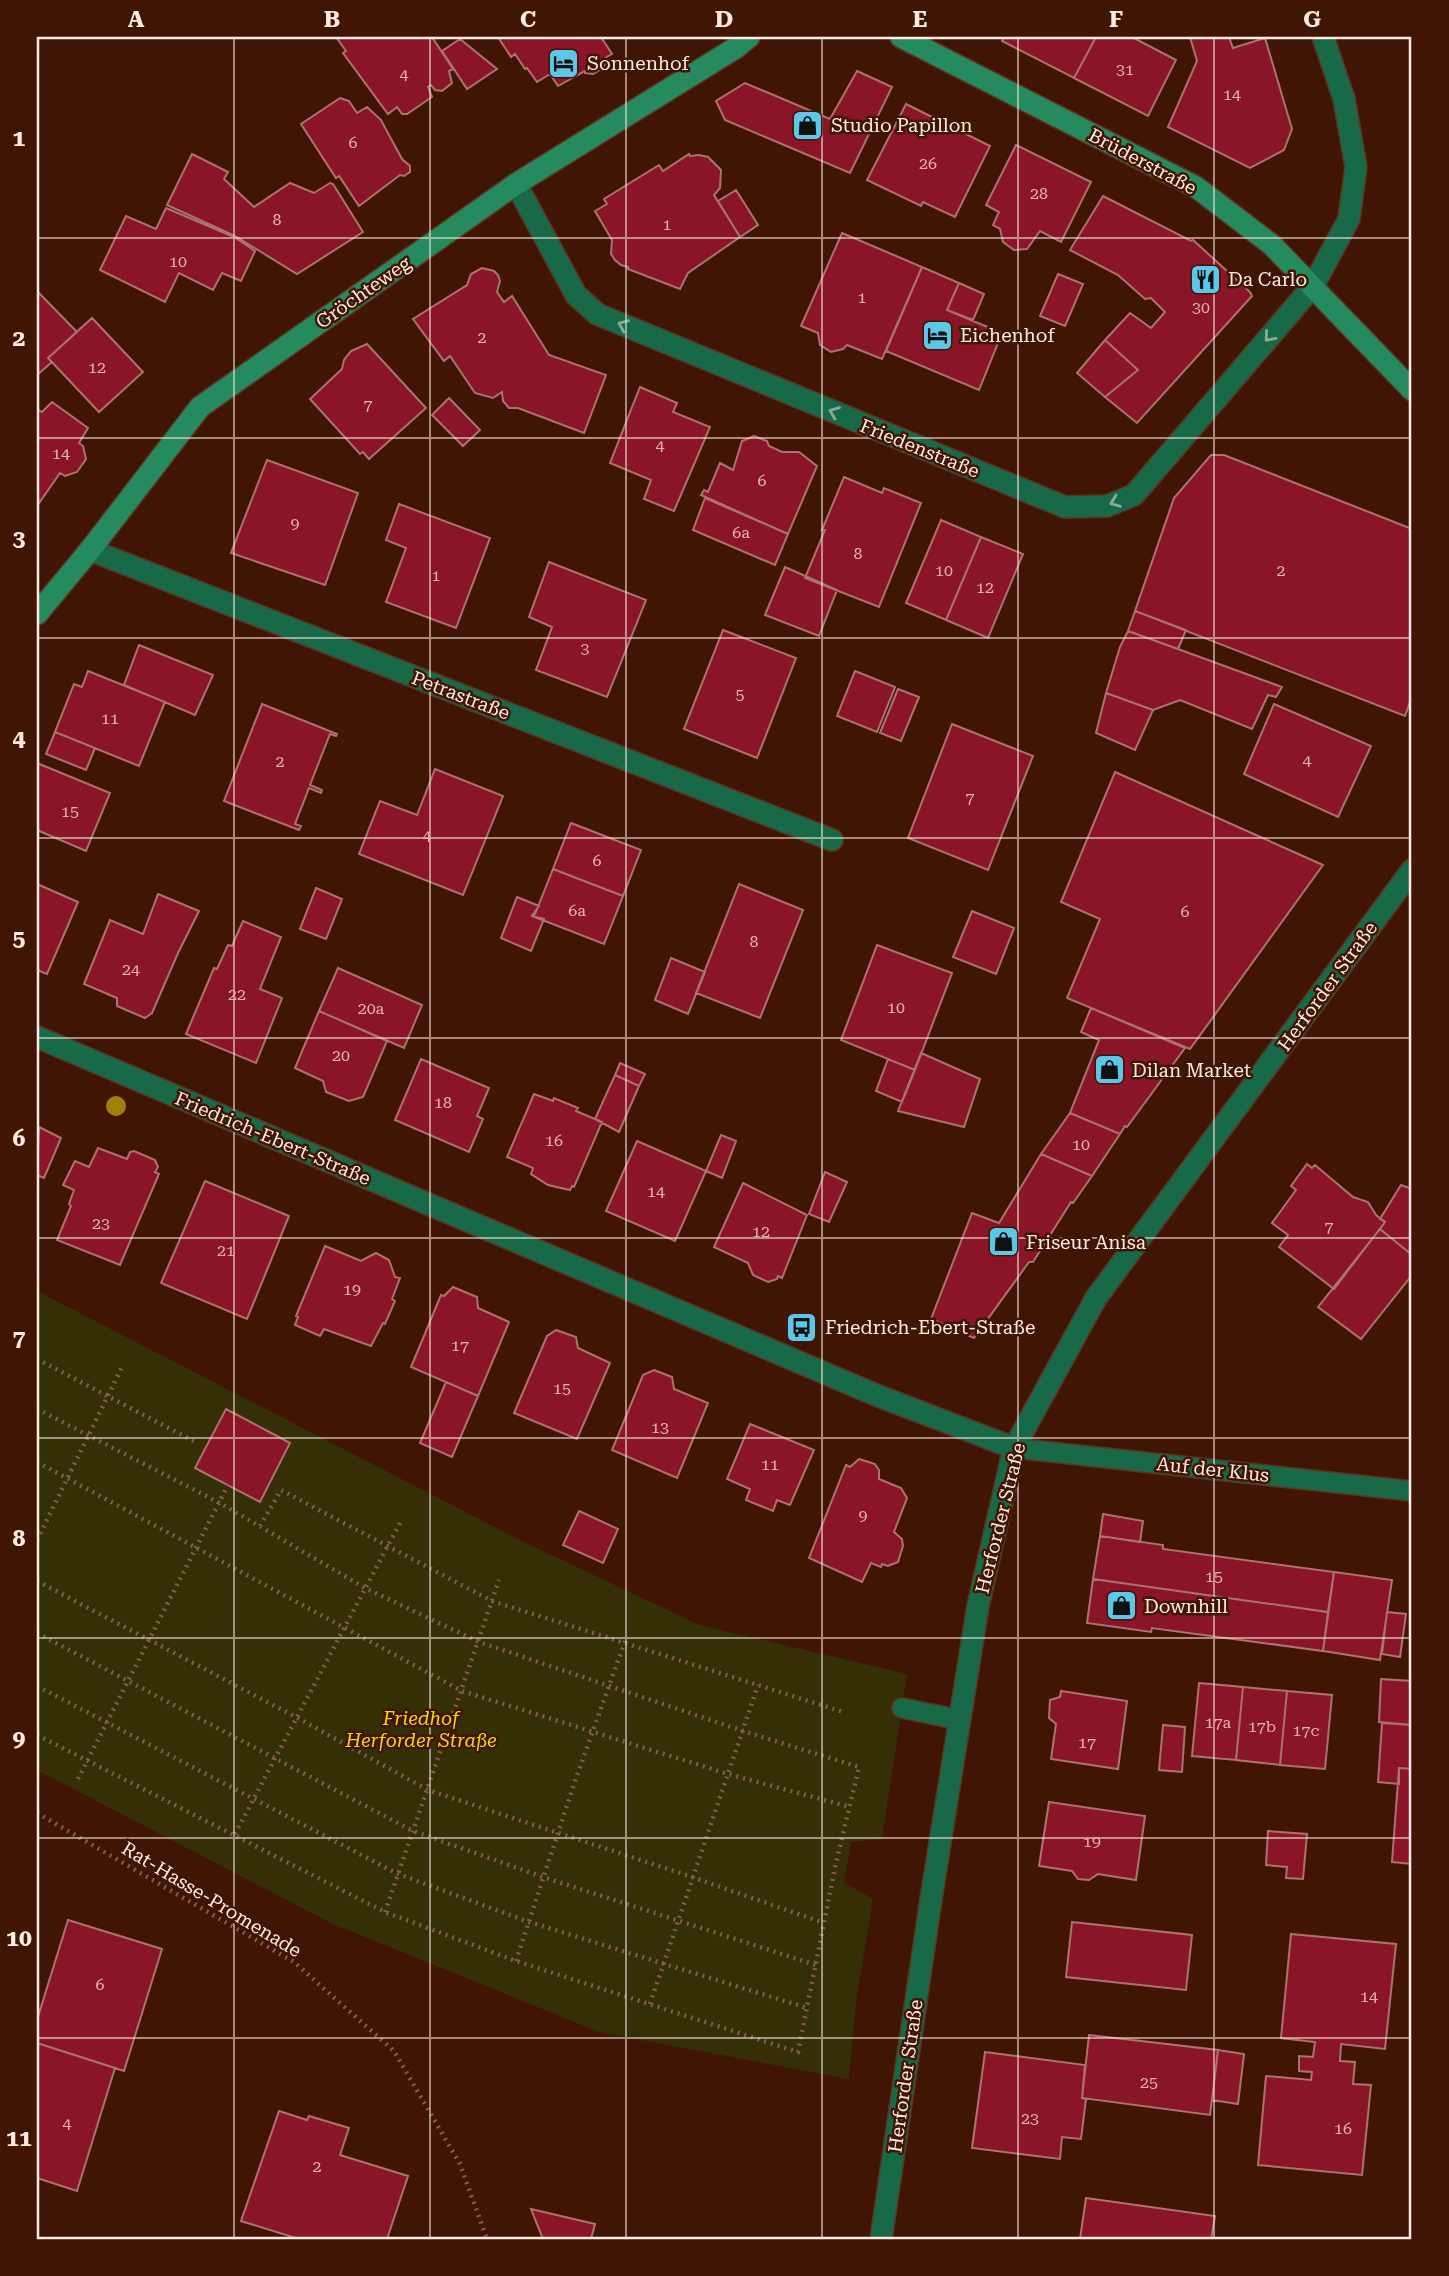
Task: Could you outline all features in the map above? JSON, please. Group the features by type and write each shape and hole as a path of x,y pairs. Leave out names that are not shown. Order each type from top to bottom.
{"street":[{"name":"Gröchteweg","path":"37,614 200,407 516,184 725,55 749,37"},
{"name":"Brüderstraße","path":"901,37 1196,187 1272,245 1412,390"},
{"name":"Friedenstraße","path":"516,184 576,295 597,314 1065,507 1107,506 1134,495 1313,286 1349,219 1356,167 1344,99 1323,37"},
{"name":"Petrastraße","path":"90,550 832,840"},
{"name":"Herforder Straße","path":"881,2239 978,1606 1014,1448 1096,1298 1412,870"},
{"name":"Friedrich-Ebert-Straße","path":"37,1037 876,1395 1014,1448"}],"lane":[{"name":"Auf der Klus","path":"1014,1448 1412,1491"},
{"path":"902,1708 960,1720"}],"path":[{"path":"37,1359 197,1443"},
{"path":"37,1541 123,1365"},
{"path":"37,1409 220,1503 365,1588 479,1642 859,1767 798,2052 516,1961 385,1912 37,1735"},
{"path":"37,1462 462,1691 728,1774 850,1807"},
{"path":"78,1779 228,1485"},
{"path":"260,1527 281,1490 492,1601 843,1712"},
{"path":"234,1834 401,1521"},
{"path":"385,1912 499,1580"},
{"path":"37,1581 296,1717 428,1790 824,1923"},
{"path":"37,1633 413,1830 677,1922 816,1965"},
{"path":"516,1961 557,1834 625,1641"},
{"path":"650,2004 758,1685"},
{"path":"37,1686 398,1874 528,1922 807,2008"},
{"name":"Rat-Hasse-Promenade","path":"37,1813 294,1962 394,2051 460,2164 487,2239"}],"green space":[{"name":"Friedhof Herforder Straße","path":"37,1291 518,1539 699,1625 907,1674 882,1839 851,1842 844,1882 873,1899 856,2002 849,2079 599,2032 333,1924 37,1770"}],"building":[{"path":"336,37 432,37 453,69 449,71 452,83 442,91 435,90 431,85 428,87 432,97 407,114 402,114 397,107 388,114 343,53 346,51"},
{"name":"Sonnenhof","path":"498,37 601,37 612,54 605,58 605,67 593,74 585,71 558,86 550,74 537,82 515,54 511,57"},
{"path":"1004,37 1096,37 1074,78 1002,41"},
{"path":"1096,37 1132,37 1176,60 1148,116 1074,78"},
{"path":"1190,37 1229,37 1233,48 1265,38 1292,129 1284,150 1250,168 1168,127 1197,61"},
{"path":"460,39 497,69 467,89 442,51"},
{"path":"857,71 892,87 850,173 725,120 716,101 745,83 830,119"},
{"path":"340,98 349,101 357,113 367,107 381,120 402,159 410,166 410,172 404,176 400,175 359,206 339,176 336,178 301,124"},
{"path":"906,104 990,146 955,217 923,202 921,206 867,180"},
{"path":"1016,145 1091,182 1061,242 1040,231 1027,249 1014,250 1003,242 1000,229 993,225 999,212 986,205"},
{"path":"192,154 228,172 224,179 254,207 290,183 314,193 330,183 333,184 363,232 297,274 235,236 167,205"},
{"path":"689,154 708,157 721,170 720,188 714,195 740,237 688,273 680,289 628,269 615,260 611,254 612,240 595,211 607,204 604,199 659,165 663,171"},
{"path":"736,190 758,225 740,237 718,201"},
{"path":"1103,196 1193,240 1252,296 1137,423 1105,397 1138,370 1105,340 1130,313 1151,328 1165,312 1151,298 1145,299 1118,275 1070,250"},
{"path":"166,208 234,237 255,251 241,281 222,273 213,290 179,273 165,302 100,270 126,216 156,229"},
{"path":"842,233 922,267 882,359 847,345 831,352 820,345 818,333 801,326"},
{"path":"922,267 959,283 947,310 1002,333 979,390 886,351"},
{"path":"482,268 498,275 500,281 497,292 504,302 512,296 549,355 606,375 584,433 518,408 509,408 503,401 502,392 493,398 475,393 450,356 444,361 413,319 467,285 471,274"},
{"path":"1058,274 1083,284 1065,326 1040,316"},
{"path":"959,283 984,294 973,320 947,310"},
{"path":"37,291 77,332 48,358 52,362 37,375"},
{"path":"92,318 143,372 99,412 48,358"},
{"path":"1105,340 1138,370 1105,397 1077,373"},
{"path":"367,344 426,408 369,459 363,452 360,454 310,399 342,369 344,360 351,351"},
{"path":"640,387 677,403 673,412 710,427 674,511 644,499 651,480 610,463"},
{"path":"449,398 480,430 463,446 432,415"},
{"path":"52,402 88,428 79,443 83,446 86,459 77,472 65,476 60,473 37,506 37,409 42,412"},
{"path":"754,436 767,441 769,446 782,452 799,452 817,466 788,534 701,495 704,490 708,492 720,463 733,470 742,441"},
{"path":"1211,455 1224,455 1412,529 1412,696 1405,716 1135,611 1174,498"},
{"path":"267,460 358,493 325,585 231,553"},
{"path":"844,477 882,493 884,488 921,503 879,607 805,578"},
{"path":"705,498 788,534 775,565 693,530"},
{"path":"399,504 490,538 456,628 386,602 406,548 386,540"},
{"path":"941,520 981,537 946,620 906,603"},
{"path":"981,537 1023,554 988,638 946,620"},
{"path":"549,562 646,600 607,697 536,670 552,627 529,617"},
{"path":"785,567 837,590 819,636 765,615"},
{"path":"1135,611 1186,630 1178,649 1128,631"},
{"path":"723,630 796,658 757,758 684,729"},
{"path":"1128,631 1282,687 1276,697 1268,695 1252,729 1180,700 1153,710 1106,693 1120,647"},
{"path":"139,645 213,675 195,715 124,685"},
{"path":"88,671 165,702 139,766 55,732 74,684 82,687"},
{"path":"855,671 895,687 877,732 837,716"},
{"path":"898,689 919,697 901,741 880,733"},
{"path":"1106,693 1153,710 1135,750 1096,733"},
{"path":"262,704 337,734 330,734 310,785 322,790 321,793 309,788 295,824 301,826 299,830 224,801"},
{"path":"1274,704 1371,746 1338,817 1244,774"},
{"path":"952,724 1033,756 988,870 908,838"},
{"path":"55,732 95,748 86,770 46,754"},
{"path":"37,763 110,793 86,851 37,830"},
{"path":"435,769 503,796 463,895 359,854 380,801 417,815"},
{"path":"1115,772 1323,865 1190,1049 1067,998 1100,919 1061,902"},
{"path":"571,823 641,850 623,896 553,869"},
{"path":"553,869 623,896 604,944 532,916"},
{"path":"37,884 78,902 47,974 37,970"},
{"path":"739,884 803,910 760,1018 696,993"},
{"path":"316,888 342,899 326,939 300,929"},
{"path":"158,894 199,911 152,1013 145,1018 117,1006 117,998 84,984 110,920 143,934"},
{"path":"517,897 539,906 532,916 544,919 531,951 501,938"},
{"path":"972,911 1014,928 996,974 953,957"},
{"path":"243,921 281,937 260,989 282,998 256,1063 186,1034 214,968 217,969 228,945 232,946"},
{"path":"877,945 952,973 915,1070 841,1040"},
{"path":"671,958 705,972 688,1014 655,1000"},
{"path":"338,968 422,1005 404,1048 319,1011"},
{"path":"1091,1008 1185,1048 1120,1134 1070,1113 1099,1040 1081,1032"},
{"path":"319,1011 387,1041 363,1097 349,1101 326,1092 323,1081 295,1068"},
{"path":"921,1053 980,1079 964,1127 898,1111"},
{"path":"421,1059 489,1088 477,1116 483,1119 469,1152 395,1120"},
{"path":"888,1059 915,1070 902,1102 876,1091"},
{"path":"620,1063 645,1074 639,1086 615,1075"},
{"path":"615,1075 639,1086 619,1132 595,1119"},
{"path":"534,1094 553,1101 554,1098 602,1122 574,1187 570,1190 548,1185 531,1174 533,1168 507,1157"},
{"path":"1070,1113 1120,1134 1092,1176 1041,1154"},
{"path":"39,1127 61,1138 44,1178 37,1175"},
{"path":"721,1135 736,1141 722,1178 706,1171"},
{"path":"637,1141 706,1171 675,1241 606,1211"},
{"path":"98,1148 127,1159 130,1152 134,1151 155,1160 158,1167 155,1172 159,1174 120,1265 57,1240 71,1206 69,1204 74,1190 63,1185 75,1161 89,1167"},
{"name":"Friseur Anisa","path":"1041,1154 1092,1176 1073,1203 1071,1202 1033,1262 1029,1262 974,1338 931,1319 972,1213 999,1223"},
{"path":"1307,1164 1312,1168 1315,1165 1353,1197 1368,1202 1376,1215 1385,1222 1334,1289 1279,1247 1288,1235 1272,1223 1296,1190 1291,1186"},
{"path":"825,1172 847,1182 829,1222 809,1214"},
{"path":"205,1181 289,1216 247,1319 161,1283"},
{"path":"743,1183 807,1215 782,1278 778,1276 768,1282 753,1275 748,1263 714,1247"},
{"path":"1401,1185 1412,1189 1412,1255 1380,1229 1385,1222 1380,1219"},
{"path":"1380,1229 1412,1255 1412,1275 1361,1339 1318,1307"},
{"path":"325,1246 361,1261 376,1253 389,1260 395,1277 400,1278 392,1299 395,1301 371,1346 324,1329 320,1336 295,1325 296,1316"},
{"path":"453,1287 477,1297 478,1308 509,1322 478,1396 411,1367 441,1295 444,1296"},
{"path":"556,1330 576,1337 578,1348 610,1363 577,1439 514,1413 547,1336"},
{"path":"654,1370 672,1377 674,1389 708,1403 677,1478 612,1450 643,1375"},
{"path":"446,1382 478,1396 452,1457 420,1443"},
{"path":"226,1409 290,1443 260,1502 195,1468"},
{"path":"750,1424 814,1450 790,1505 777,1500 773,1511 746,1500 750,1489 727,1479"},
{"path":"859,1459 875,1464 879,1470 879,1479 901,1488 907,1498 894,1532 902,1539 903,1546 898,1562 888,1566 882,1564 881,1567 871,1563 862,1582 809,1558 846,1465 850,1467"},
{"path":"579,1511 618,1529 603,1563 563,1545"},
{"path":"1103,1514 1143,1521 1140,1542 1100,1536"},
{"path":"1100,1536 1163,1545 1163,1549 1334,1572 1328,1612 1093,1579"},
{"path":"1334,1572 1392,1580 1380,1660 1323,1651"},
{"path":"1093,1579 1328,1612 1323,1651 1152,1628 1151,1632 1087,1623"},
{"path":"1387,1612 1406,1614 1400,1657 1382,1654"},
{"path":"1381,1679 1412,1681 1412,1725 1379,1722"},
{"path":"1199,1683 1243,1687 1236,1760 1192,1756"},
{"path":"1243,1687 1287,1691 1280,1765 1236,1760"},
{"path":"1061,1691 1127,1701 1118,1769 1051,1759 1056,1724 1049,1718 1050,1700 1060,1697"},
{"path":"1287,1691 1332,1695 1325,1769 1280,1765"},
{"path":"1382,1723 1412,1725 1412,1769 1399,1768 1399,1784 1378,1782"},
{"path":"1163,1725 1185,1727 1182,1772 1159,1770"},
{"path":"1399,1768 1412,1769 1412,1864 1392,1862"},
{"path":"1049,1802 1145,1816 1136,1880 1098,1874 1089,1880 1078,1879 1072,1871 1039,1866"},
{"path":"1268,1831 1307,1834 1303,1879 1286,1878 1287,1867 1266,1865"},
{"path":"68,1920 162,1949 124,2071 37,2043 37,2020"},
{"path":"1072,1922 1192,1935 1186,1990 1066,1977"},
{"path":"1291,1934 1396,1944 1385,2049 1341,2044 1340,2061 1355,2062 1353,2084 1371,2085 1362,2175 1258,2165 1266,2076 1311,2080 1312,2072 1299,2071 1299,2056 1313,2057 1315,2042 1281,2038"},
{"path":"1089,2035 1218,2050 1210,2115 1082,2098"},
{"path":"37,2043 115,2068 77,2191 37,2178"},
{"path":"1218,2050 1244,2054 1238,2104 1212,2100"},
{"path":"985,2052 1085,2065 1082,2098 1086,2099 1081,2139 1062,2137 1060,2159 972,2148"},
{"path":"279,2111 307,2120 309,2116 349,2128 340,2155 408,2176 387,2239 299,2239 241,2221"},
{"path":"1086,2198 1215,2216 1211,2239 1080,2239"},
{"path":"531,2209 595,2224 591,2239 543,2239"}],"place":[{"name":"Sonnenhof","path":"564,63"},
{"name":"Studio Papillon","path":"808,125"},
{"name":"Da Carlo","path":"1205,279"},
{"name":"Eichenhof","path":"937,335"},
{"name":"Dilan Market","path":"1109,1070"},
{"name":"Friseur Anisa","path":"1003,1242"},
{"name":"Friedrich-Ebert-Straße","path":"802,1327"},
{"name":"Downhill","path":"1121,1606"}]}
